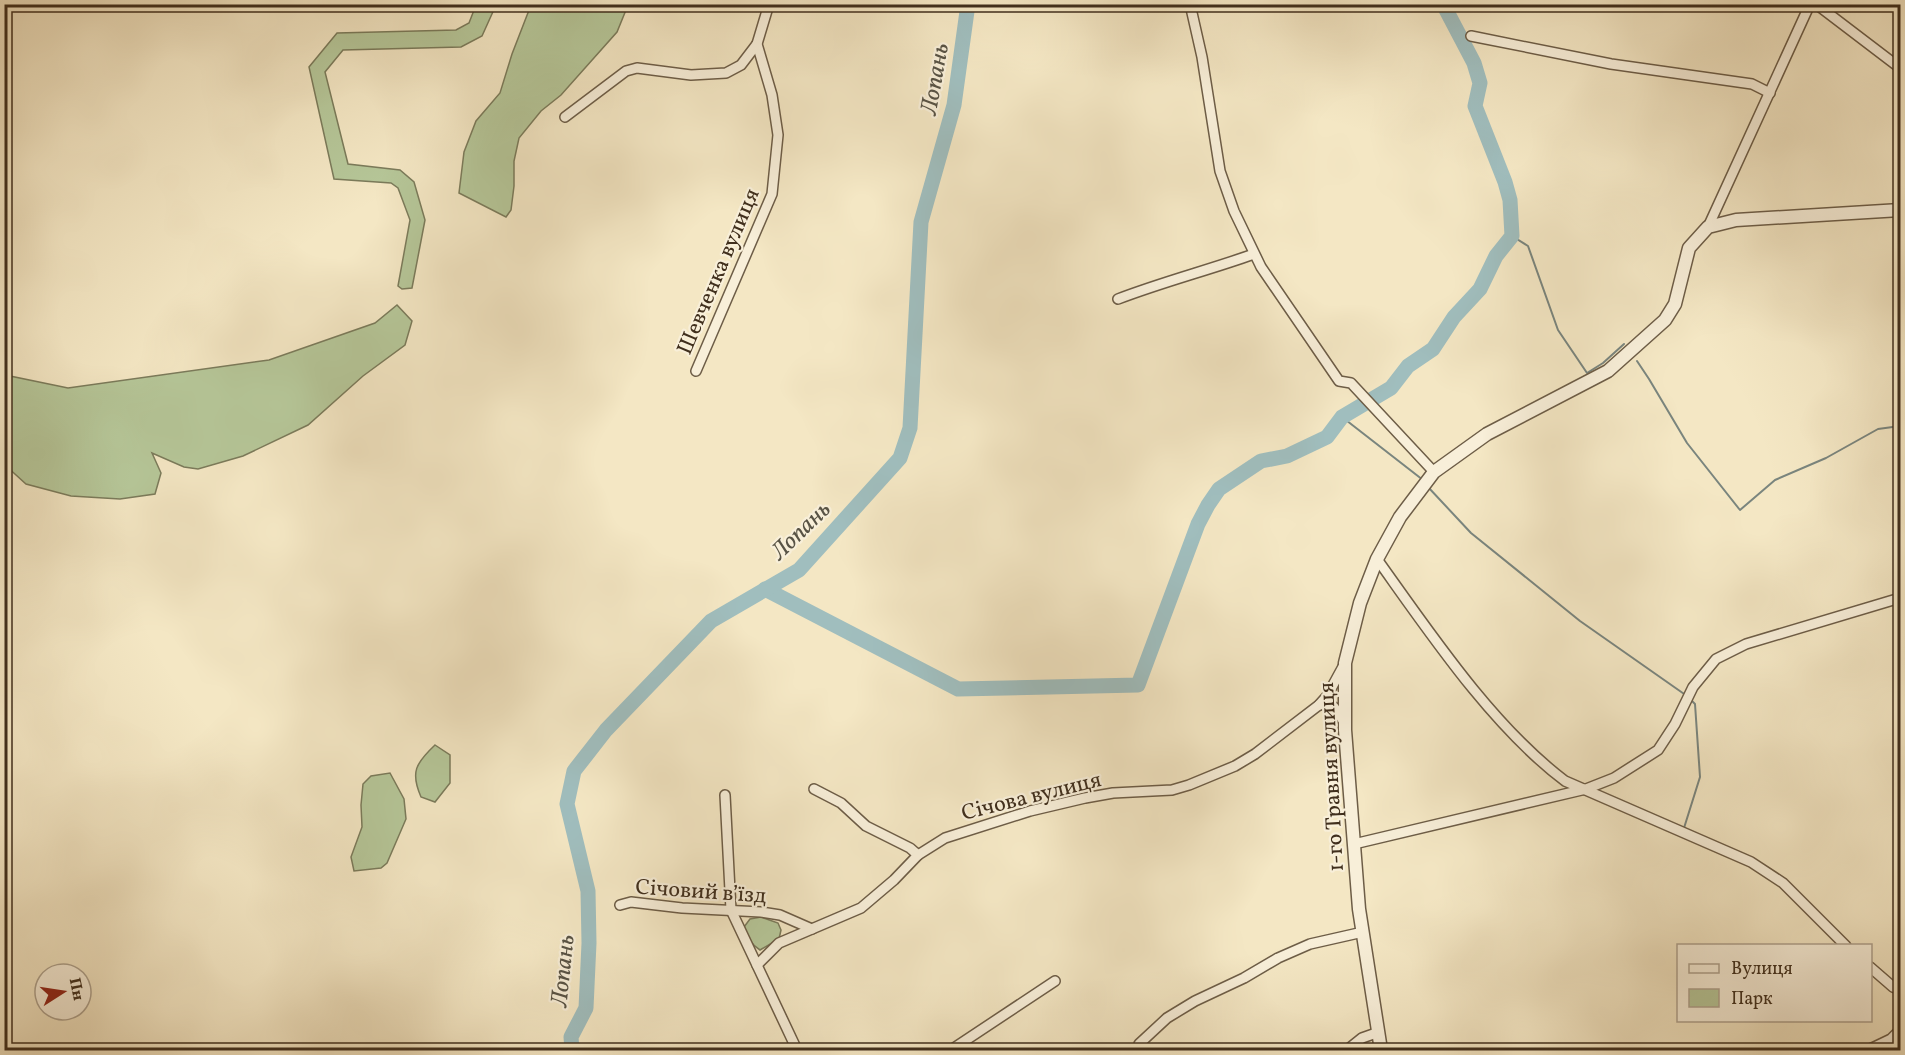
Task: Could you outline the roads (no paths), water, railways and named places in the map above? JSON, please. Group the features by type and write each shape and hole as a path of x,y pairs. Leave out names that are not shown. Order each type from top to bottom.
{"street":[{"path":"565,117 626,71 637,68 691,75 726,73 741,65 757,44 769,4"},
{"path":"1190,4 1202,57 1220,171 1234,211 1254,254 1339,381 1352,383 1434,471"},
{"name":"1-го Травня вулиця","path":"1381,1050 1363,932 1345,724 1345,663 1360,603 1377,559 1400,517 1434,471 1487,434 1608,371 1665,320 1675,304 1689,248 1708,227 1809,4"},
{"path":"1816,4 1900,68"},
{"path":"1471,36 1611,64 1752,84 1770,93"},
{"name":"Шевченка вулиця","path":"696,371 772,194 778,135 772,95 757,44"},
{"path":"1708,227 1736,220 1900,210"},
{"path":"1118,299 1254,254"},
{"path":"1377,559 1431,634 1492,710 1545,766 1565,781 1751,862 1783,883 1845,944"},
{"path":"1354,844 1586,789 1614,778 1658,750 1675,724 1693,687 1716,659 1746,644 1900,598"},
{"name":"Січова вулиця","path":"757,965 779,944 861,908 894,880 918,855 945,838 1030,811 1085,798 1113,793 1172,790 1196,783 1235,766 1255,754 1319,705 1327,696 1345,663"},
{"path":"1319,705 1334,707 1345,724"},
{"path":"814,789 841,803 866,826 910,848 918,855"},
{"path":"725,795 731,910 797,1050"},
{"name":"Січовий в’їзд","path":"620,905 631,902 780,915 812,929"},
{"path":"1139,1044 1167,1018 1278,958 1310,944 1363,932"},
{"path":"1872,969 1893,987 1900,990"},
{"path":"951,1050 1055,981"},
{"path":"1868,1050 1891,1039 1900,1030"},
{"path":"1347,1050 1362,1038 1379,1032"}],"waterway":[{"name":"Лопань","path":"572,1050 571,1037 586,1008 589,943 588,891 567,804 574,771 606,730 711,621 799,570 900,458 910,428 921,222 954,105 968,4"},
{"path":"765,589 958,689 1138,685 1198,524 1219,489 1261,461 1287,456 1327,437 1342,417 1391,388 1408,366 1433,349 1454,317 1480,289 1496,256 1512,236 1510,200 1505,182 1475,106 1480,83 1474,63 1443,4"},
{"path":"1512,236 1528,246 1558,330 1587,373 1603,363 1624,344"},
{"path":"1637,361 1687,443 1740,510 1775,480 1826,458 1878,429 1900,426"},
{"path":"1342,417 1423,480"},
{"path":"1428,487 1471,533 1580,621 1687,696"},
{"path":"1686,829 1684,828 1700,777 1695,704 1691,700"}]}
